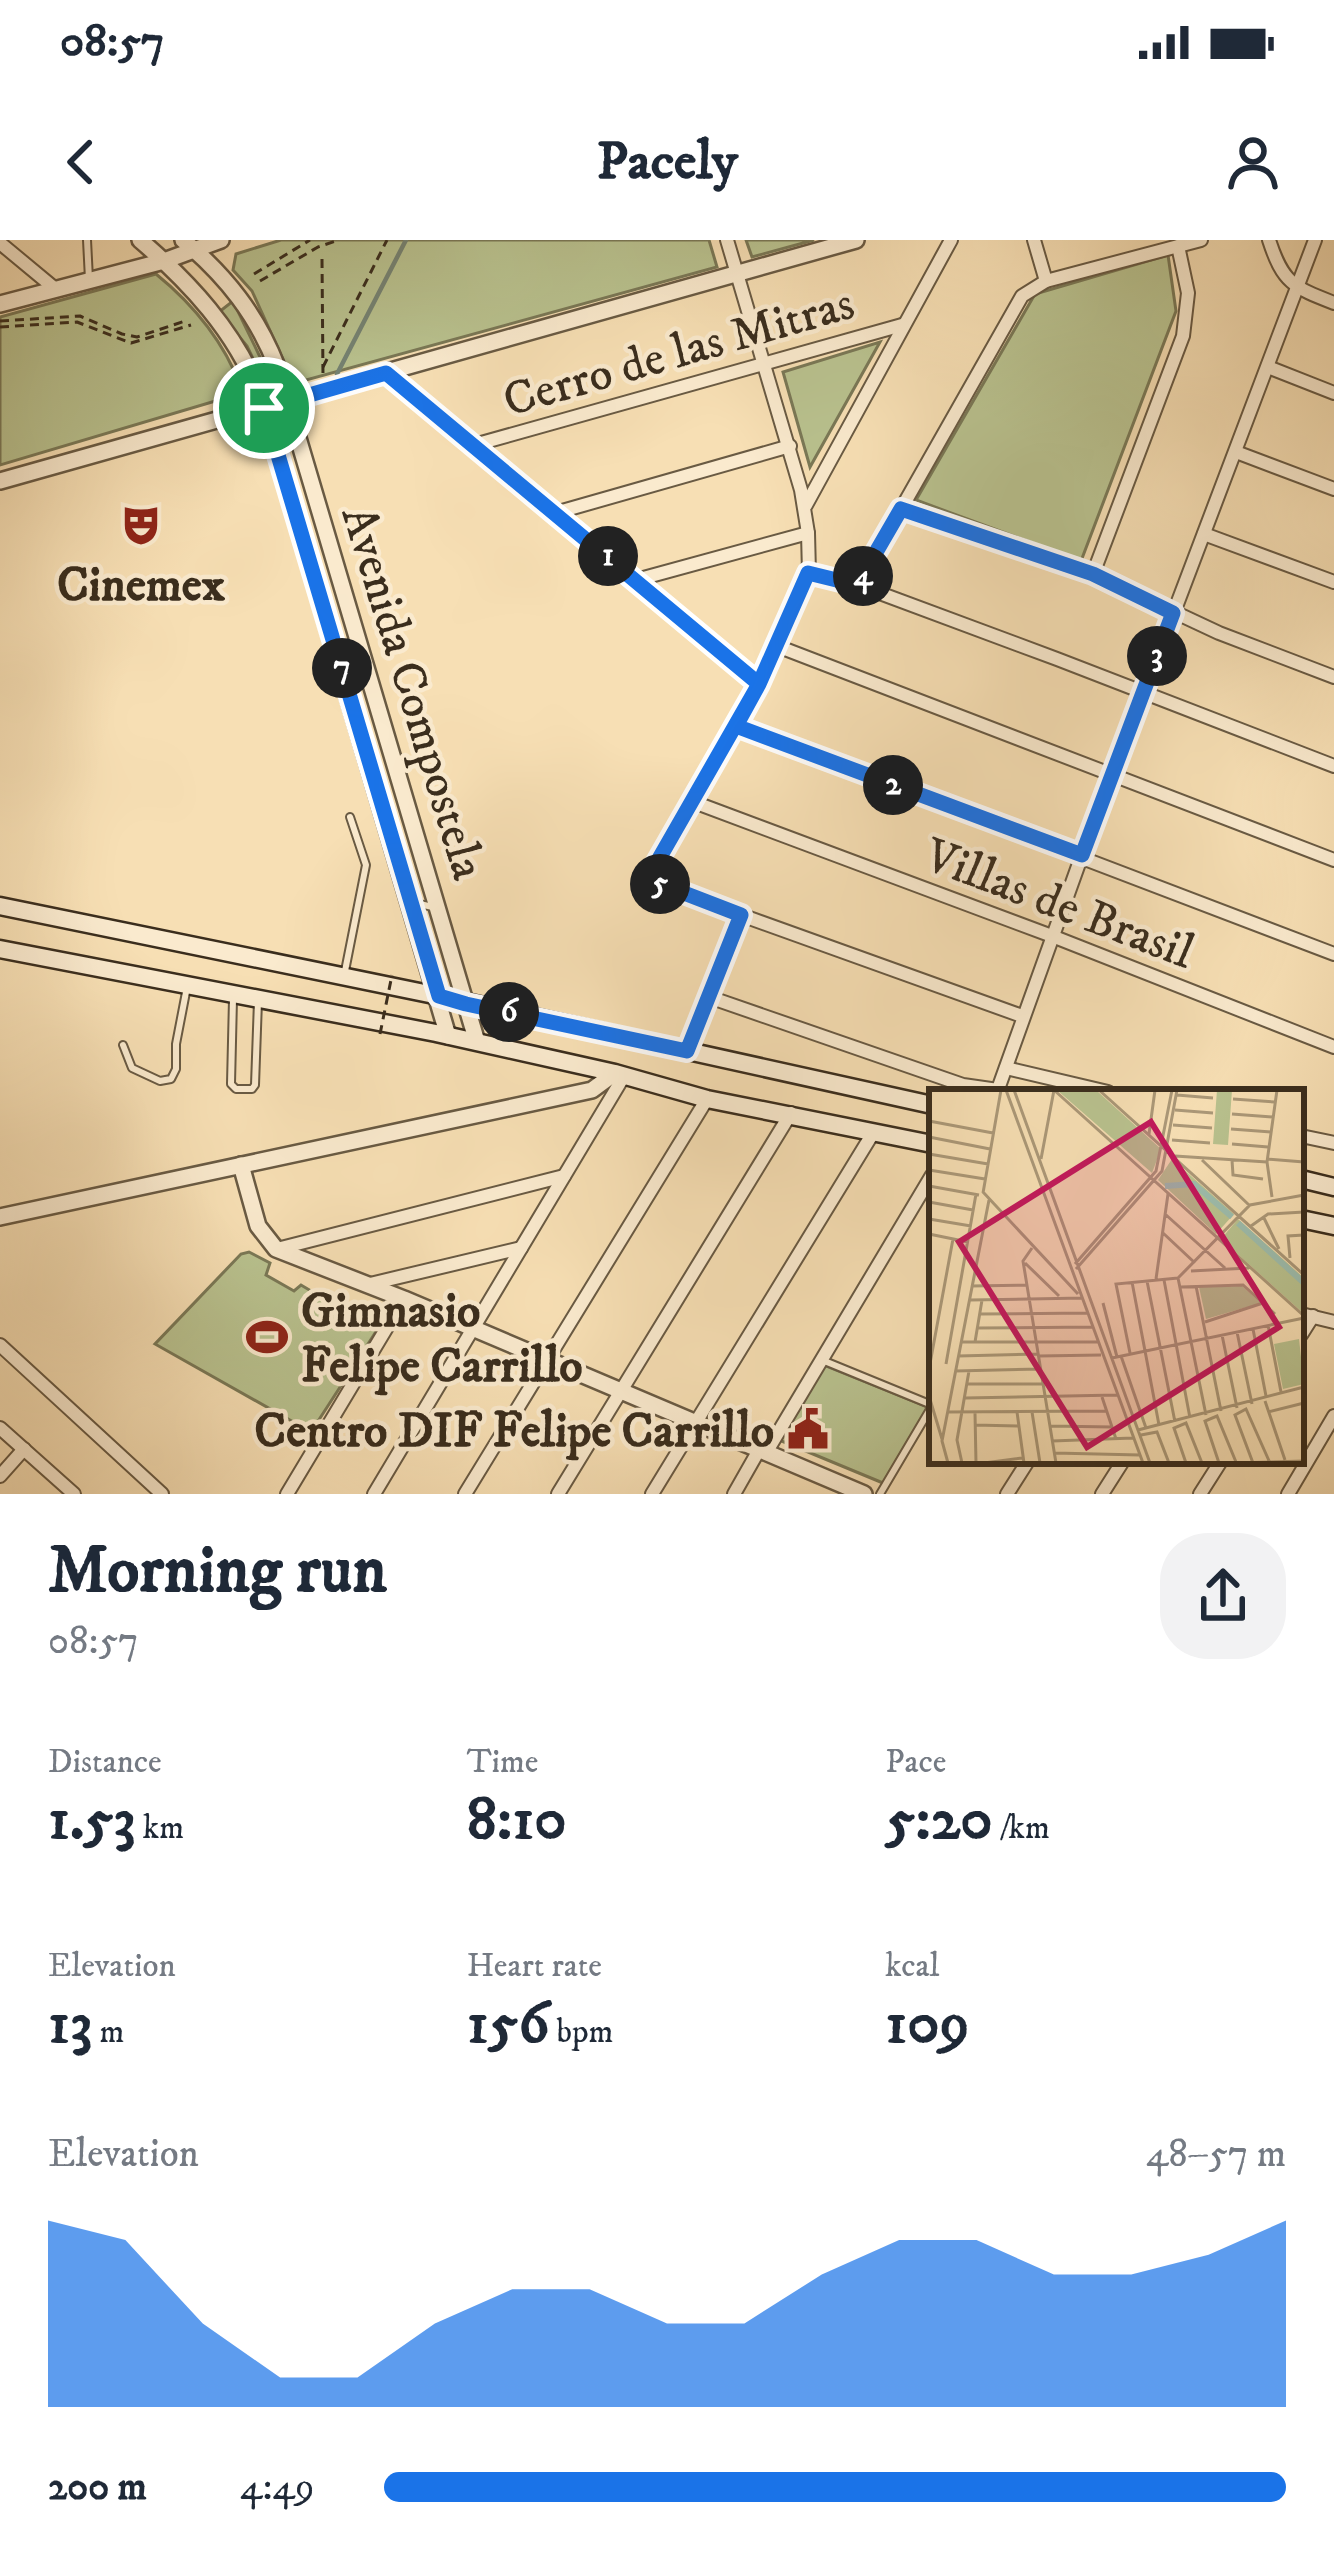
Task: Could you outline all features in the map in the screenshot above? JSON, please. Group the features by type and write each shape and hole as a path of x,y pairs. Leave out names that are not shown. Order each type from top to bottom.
{"main road":[{"path":"0,906 439,996 929,1104"},
{"path":"0,949 477,1042 707,1099 929,1143"},
{"path":"1304,1180 1334,1186"},
{"path":"1304,1220 1334,1226"}],"street":[{"name":"Avenida Compostela","path":"140,240 225,331 245,362 264,408 448,1036"},
{"path":"0,304 164,261 189,245 221,240"},
{"path":"728,240 806,506 808,573 759,684 656,864 655,880 1022,1016"},
{"path":"0,481 856,240"},
{"path":"806,506 951,240"},
{"path":"1034,240 1046,281"},
{"path":"857,585 1012,311 1033,286 1201,240"},
{"path":"1269,240 1281,272 1297,289 1334,303"},
{"path":"999,1089 1082,855 1316,240"},
{"path":"0,243 53,287"},
{"name":"Avenida Compostela","path":"189,245 249,309 273,356 477,1042"},
{"path":"1093,574 1184,336 1188,292 1178,246"},
{"name":"Cerro de las Mitras","path":"474,445 902,325"},
{"path":"1268,368 1334,394"},
{"path":"386,373 759,684"},
{"path":"555,513 790,446"},
{"path":"1235,452 1334,489"},
{"path":"901,509 1093,574 1173,613 1334,677"},
{"path":"636,580 808,533"},
{"path":"1204,534 1334,582"},
{"path":"808,573 857,585 1334,766"},
{"path":"332,633 356,626"},
{"path":"777,646 1334,860"},
{"path":"736,726 1334,954"},
{"path":"375,779 398,772"},
{"name":"Villas de Brasil","path":"691,801 1334,1047"},
{"path":"687,1051 741,915"},
{"path":"709,997 988,1089"},
{"path":"1006,1068 1095,1089"},
{"path":"0,1217 592,1090 620,1074"},
{"path":"374,1494 620,1074"},
{"path":"465,1494 707,1099"},
{"path":"558,1494 791,1113"},
{"path":"652,1494 873,1133"},
{"path":"1304,1137 1334,1143"},
{"path":"241,1165 258,1226 276,1250 404,1298 762,1452 832,1488 864,1494"},
{"path":"276,1250 564,1176"},
{"path":"734,1494 822,1360 929,1180"},
{"path":"368,1285 521,1248"},
{"path":"287,1494 404,1298"},
{"path":"1307,1315 1334,1322"},
{"path":"0,1345 162,1494"},
{"path":"1288,1494 1334,1416"},
{"path":"0,1428 74,1494"},
{"path":"0,1476 25,1450"},
{"path":"1007,1494 1026,1464"},
{"path":"1102,1494 1121,1464"},
{"path":"1200,1494 1219,1464"}],"lane":[{"path":"87,240 89,279"},
{"path":"344,976 366,865 350,818"},
{"path":"410,898 437,904"},
{"path":"123,1046 132,1068 160,1081 171,1078 187,987"},
{"path":"233,996 231,1084 236,1089 254,1088 258,1000"},
{"path":"822,1360 929,1405"},
{"path":"880,1494 929,1411"}],"path":[{"path":"254,274 310,240"},
{"path":"260,281 338,240"},
{"path":"323,367 388,240"},
{"path":"322,259 323,379"},
{"path":"38,307 39,315"},
{"path":"39,315 80,316 137,337 190,323 137,343 77,322 0,324 39,315"},
{"path":"380,1034 392,975"}],"green space":[{"path":"281,240 709,240 717,267 299,382 292,379 252,291 233,270 236,254"},
{"path":"746,240 814,240 752,257"},
{"path":"1168,255 1176,311 1081,561 916,500 1035,294"},
{"path":"156,274 216,339 234,370 239,394 0,465 0,317"},
{"path":"233,301 275,388 268,390 247,346 219,312"},
{"path":"880,342 810,467 783,372"},
{"name":"Gimnasio Felipe Carrillo","path":"249,1252 270,1263 266,1275 294,1291 301,1285 377,1330 311,1432 155,1344 241,1254"},
{"path":"824,1365 928,1407 883,1483 779,1440"}],"waterway":[{"path":"337,374 406,240"}],"place":[{"name":"Cinemex","path":"141,525"},
{"name":"Gimnasio Felipe Carrillo","path":"267,1337"},
{"name":"Centro DIF Felipe Carrillo","path":"808,1429"}],"route":[{"path":"264,408 386,373 759,684 736,726 1082,855 1173,613 1093,574 901,509 857,585 808,573 759,684 654,868 658,883 741,915 687,1051 439,996 264,408"}]}
